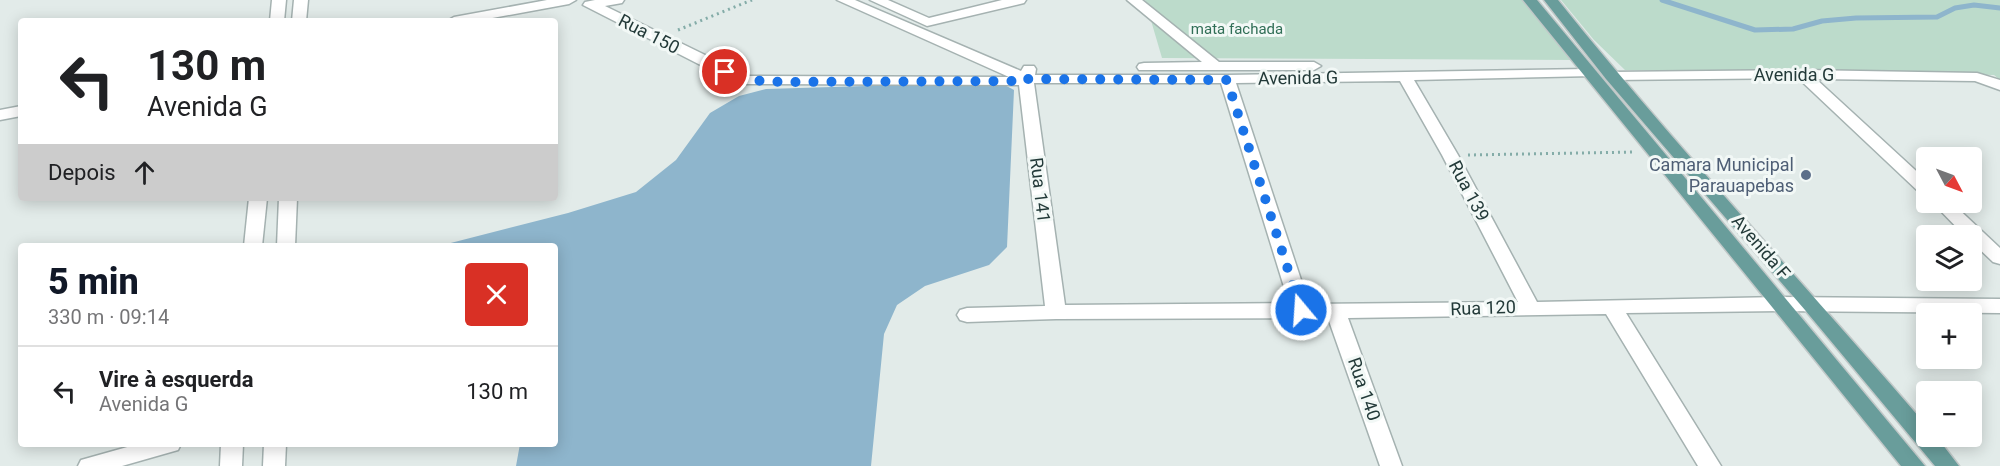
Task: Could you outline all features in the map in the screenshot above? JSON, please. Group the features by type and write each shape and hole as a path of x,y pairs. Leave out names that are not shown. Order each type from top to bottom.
{"main road":[{"name":"Avenida F","path":"1530,0 1914,466"},
{"name":"Avenida F","path":"1551,0 1611,76 1812,305 1948,466"}],"street":[{"path":"277,18 279,0"},
{"path":"299,18 301,0"},
{"path":"470,18 569,0"},
{"path":"519,18 617,0"},
{"name":"Avenida G","path":"844,0 1028,76 1585,68"},
{"name":"Avenida G","path":"877,0 927,22 1028,76"},
{"path":"927,22 1019,0"},
{"path":"1134,0 1221,73 1301,310"},
{"name":"Rua 150","path":"592,5 725,72 746,80 797,82 1028,76"},
{"name":"Avenida G","path":"1221,73 1405,77 1585,68"},
{"path":"1802,74 1916,180"},
{"name":"Avenida G","path":"1611,76 1802,74 1977,77 2000,85"},
{"name":"Rua 141","path":"1028,76 1056,312"},
{"name":"Rua 139","path":"1405,77 1450,155 1530,307"},
{"path":"0,105 18,102"},
{"path":"0,115 18,112"},
{"path":"253,243 258,201"},
{"path":"286,243 288,201"},
{"path":"1952,213 2000,258"},
{"name":"Rua 120","path":"967,315 1301,310 1336,312 1780,304 2000,306"},
{"path":"1611,306 1710,466"},
{"name":"Rua 140","path":"1336,312 1391,466"},
{"path":"89,466 159,447"},
{"path":"231,466 232,447"},
{"path":"274,466 275,447"}],"path":[{"path":"658,39 752,0"},
{"path":"1450,155 1656,151"}],"green space":[{"name":"mata fachada","path":"1145,0 1522,0 1579,60 1162,58"},
{"path":"1561,0 2000,0 2000,80 1994,75 1625,70 1594,40"}],"water":[{"path":"999,82 1014,90 1007,247 989,265 925,286 897,305 884,334 871,466 516,466 519,447 558,447 558,243 451,243 568,213 636,192 676,160 710,113 739,96 766,89"}],"waterway":[{"path":"1662,0 1755,30 1793,29 1822,21 1856,18 1937,17 1955,8 1974,5 2000,8"}],"place":[{"name":"Camara Municipal Parauapebas","path":"1806,175"}],"route":[{"path":"725,72 746,80 797,82 1026,81 1027,79 1227,80 1301,310"}]}
